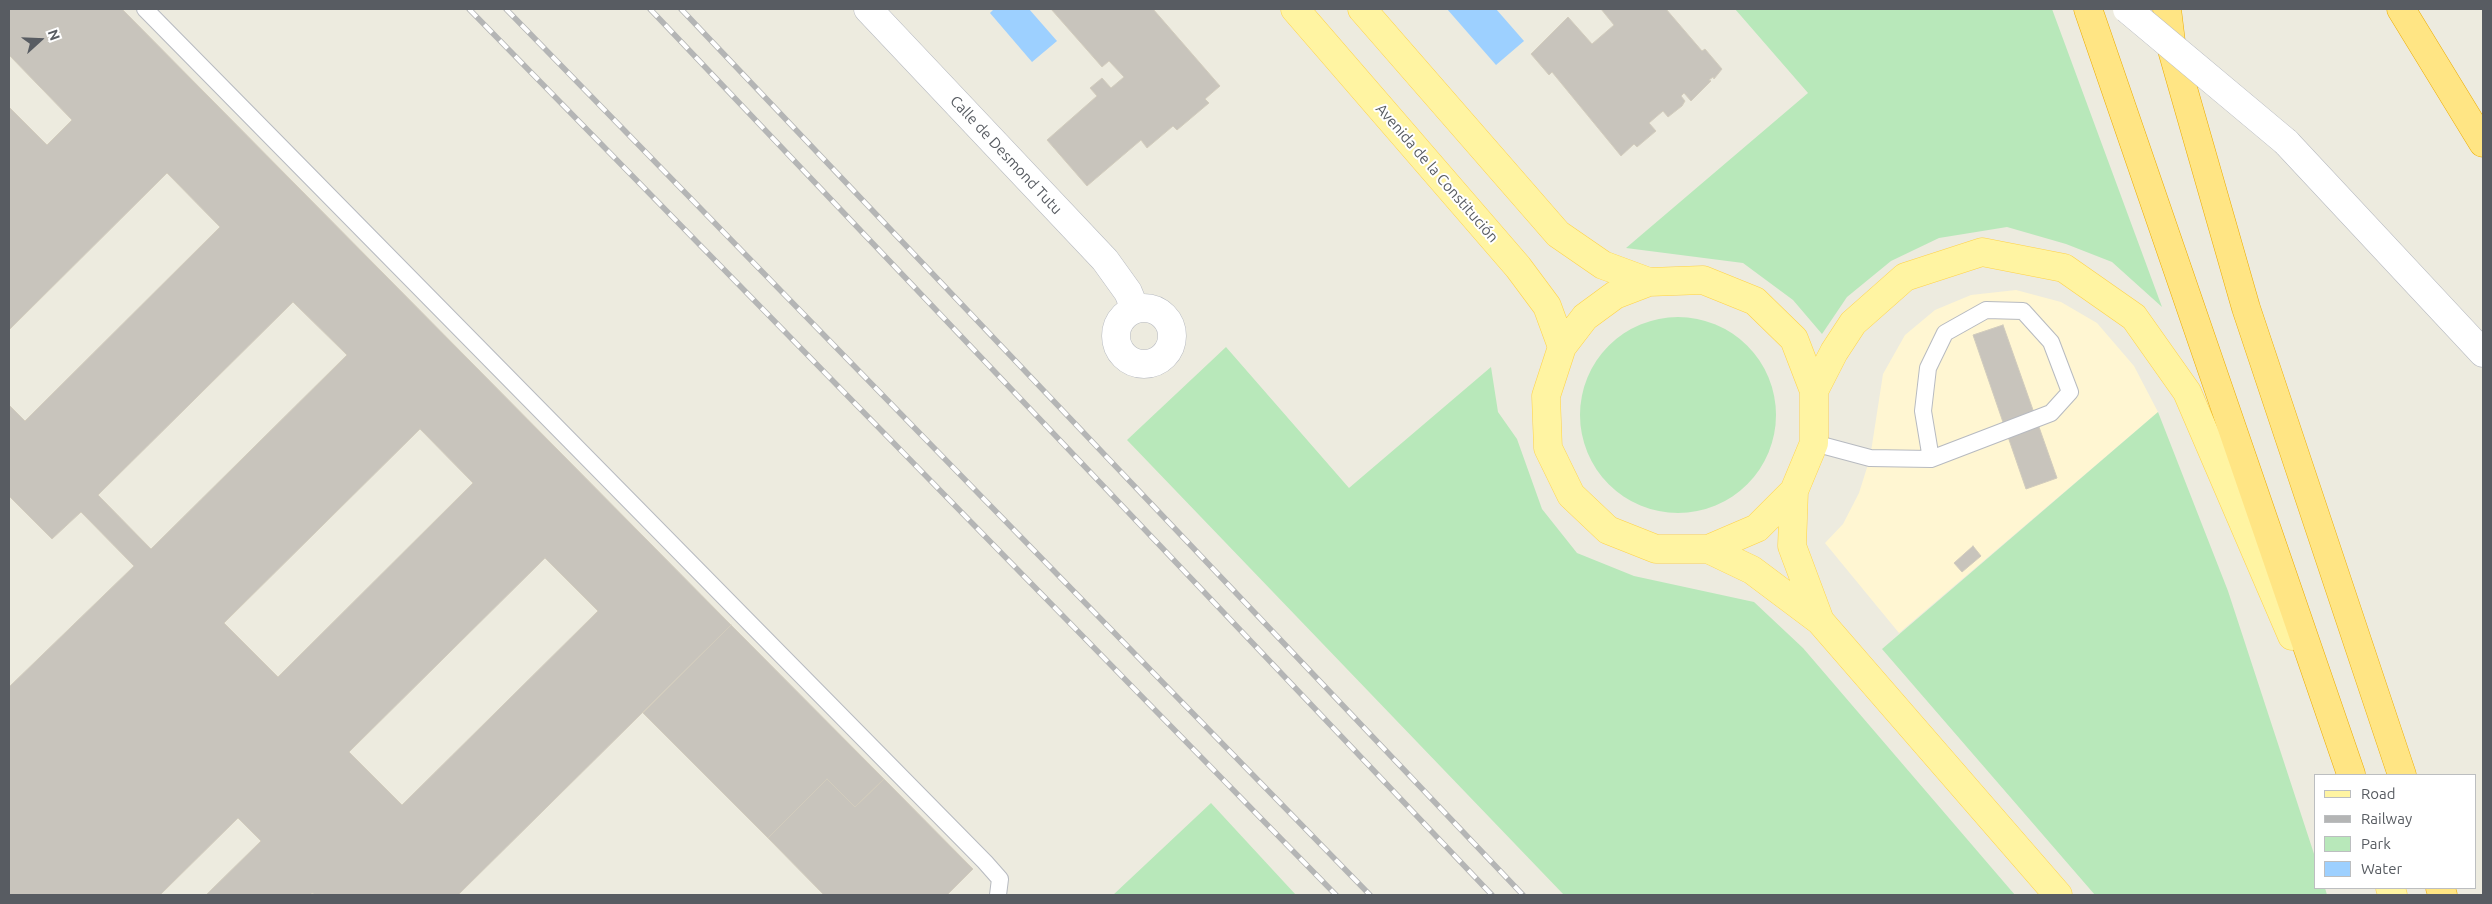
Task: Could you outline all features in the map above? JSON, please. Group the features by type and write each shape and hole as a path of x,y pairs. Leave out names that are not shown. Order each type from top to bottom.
{"highway":[{"path":"2088,9 2351,774"},
{"path":"2167,9 2172,50 2246,308 2402,774"},
{"path":"2401,9 2483,143"}],"main road":[{"name":"Avenida de la Constitución","path":"1295,9 1518,267 1546,306 1562,347"},
{"path":"1362,9 1558,234 1603,265 1649,282"},
{"path":"1814,390 1834,352 1853,324 1905,277 1982,252 2064,268 2134,317 2187,392 2351,774"},
{"path":"1794,491 1757,528 1708,549 1656,549 1608,530 1570,495 1548,448 1546,396 1562,347 1585,318 1614,295 1649,282 1704,280 1755,301 1794,339 1814,390 1814,443 1794,491 1792,546 1820,621"},
{"path":"1708,549 1752,570 1820,621 2058,895"}],"street":[{"name":"Calle de Desmond Tutu","path":"868,9 1105,260 1128,292 1135,309"},
{"path":"2127,9 2286,142 2483,353"}],"lane":[{"path":"145,9 984,862 1000,879 998,895"},
{"path":"1814,443 1870,458 1931,459 2050,413 2070,392 2051,342 2023,311 1986,310 1945,334 1928,368 1923,411 1931,459"}],"shaded area":[{"path":"2016,290 2061,302 2097,323 2134,366 2158,412 1899,633 1825,543 1843,524 1859,493 1870,458 1883,374 1905,335 1935,310 1971,295"}],"green space":[{"path":"1735,9 2052,9 2162,307 2112,262 2066,244 2007,227 1939,238 1891,261 1847,297 1822,334 1793,300 1743,263 1626,248 1808,93"},
{"path":"1668,317 1688,317 1724,328 1733,333 1754,353 1769,377 1776,405 1776,425 1769,453 1760,470 1740,491 1716,506 1688,513 1668,513 1640,506 1623,497 1596,470 1584,443 1580,425 1580,405 1587,377 1596,360 1623,333 1650,321"},
{"path":"1226,347 1349,488 1491,367 1498,412 1517,439 1542,509 1577,553 1634,576 1754,602 1803,648 2015,895 1564,895 1127,440"},
{"path":"2158,412 2228,591 2314,854 2314,889 2325,889 2327,895 2095,895 1882,649"},
{"path":"1211,803 1296,895 1113,895"}],"water":[{"path":"994,9 1029,9 1057,41 1032,62 990,13"},
{"path":"1447,9 1496,9 1524,41 1496,65"}],"building":[{"path":"9,9 122,9 731,625 458,895 315,895 312,893 310,895 206,895 261,841 238,818 160,895 9,895 9,687 134,566 81,512 52,539 9,496 9,405 25,421 220,227 167,173 9,330 9,107 47,145 72,120 9,55","holes":["293,302 347,355 151,549 98,495","420,429 473,483 278,677 224,623","545,558 598,611 402,805 349,752"]},
{"path":"1051,9 1153,9 1220,86 1205,99 1209,103 1177,130 1173,126 1147,148 1141,140 1087,186 1047,140 1097,96 1090,88 1102,78 1111,88 1124,77 1109,61 1102,67"},
{"path":"1601,9 1666,9 1702,51 1705,49 1722,69 1714,79 1713,77 1709,80 1711,81 1691,101 1684,93 1681,96 1685,101 1682,106 1668,117 1663,111 1649,123 1656,131 1637,147 1634,144 1621,156 1552,72 1549,75 1531,54 1568,17 1592,44 1614,25"},
{"path":"2003,325 2057,478 2026,489 1973,335"},
{"path":"1973,546 1981,556 1962,572 1954,563"},
{"path":"731,625 884,779 855,807 827,779 768,838 643,713"},
{"path":"827,779 855,807 884,779 973,869 947,895 824,895 768,838"}],"railway":[{"path":"469,9 1336,895"},
{"path":"506,9 1370,895"},
{"path":"650,9 1492,895"},
{"path":"681,9 1523,895"}]}
